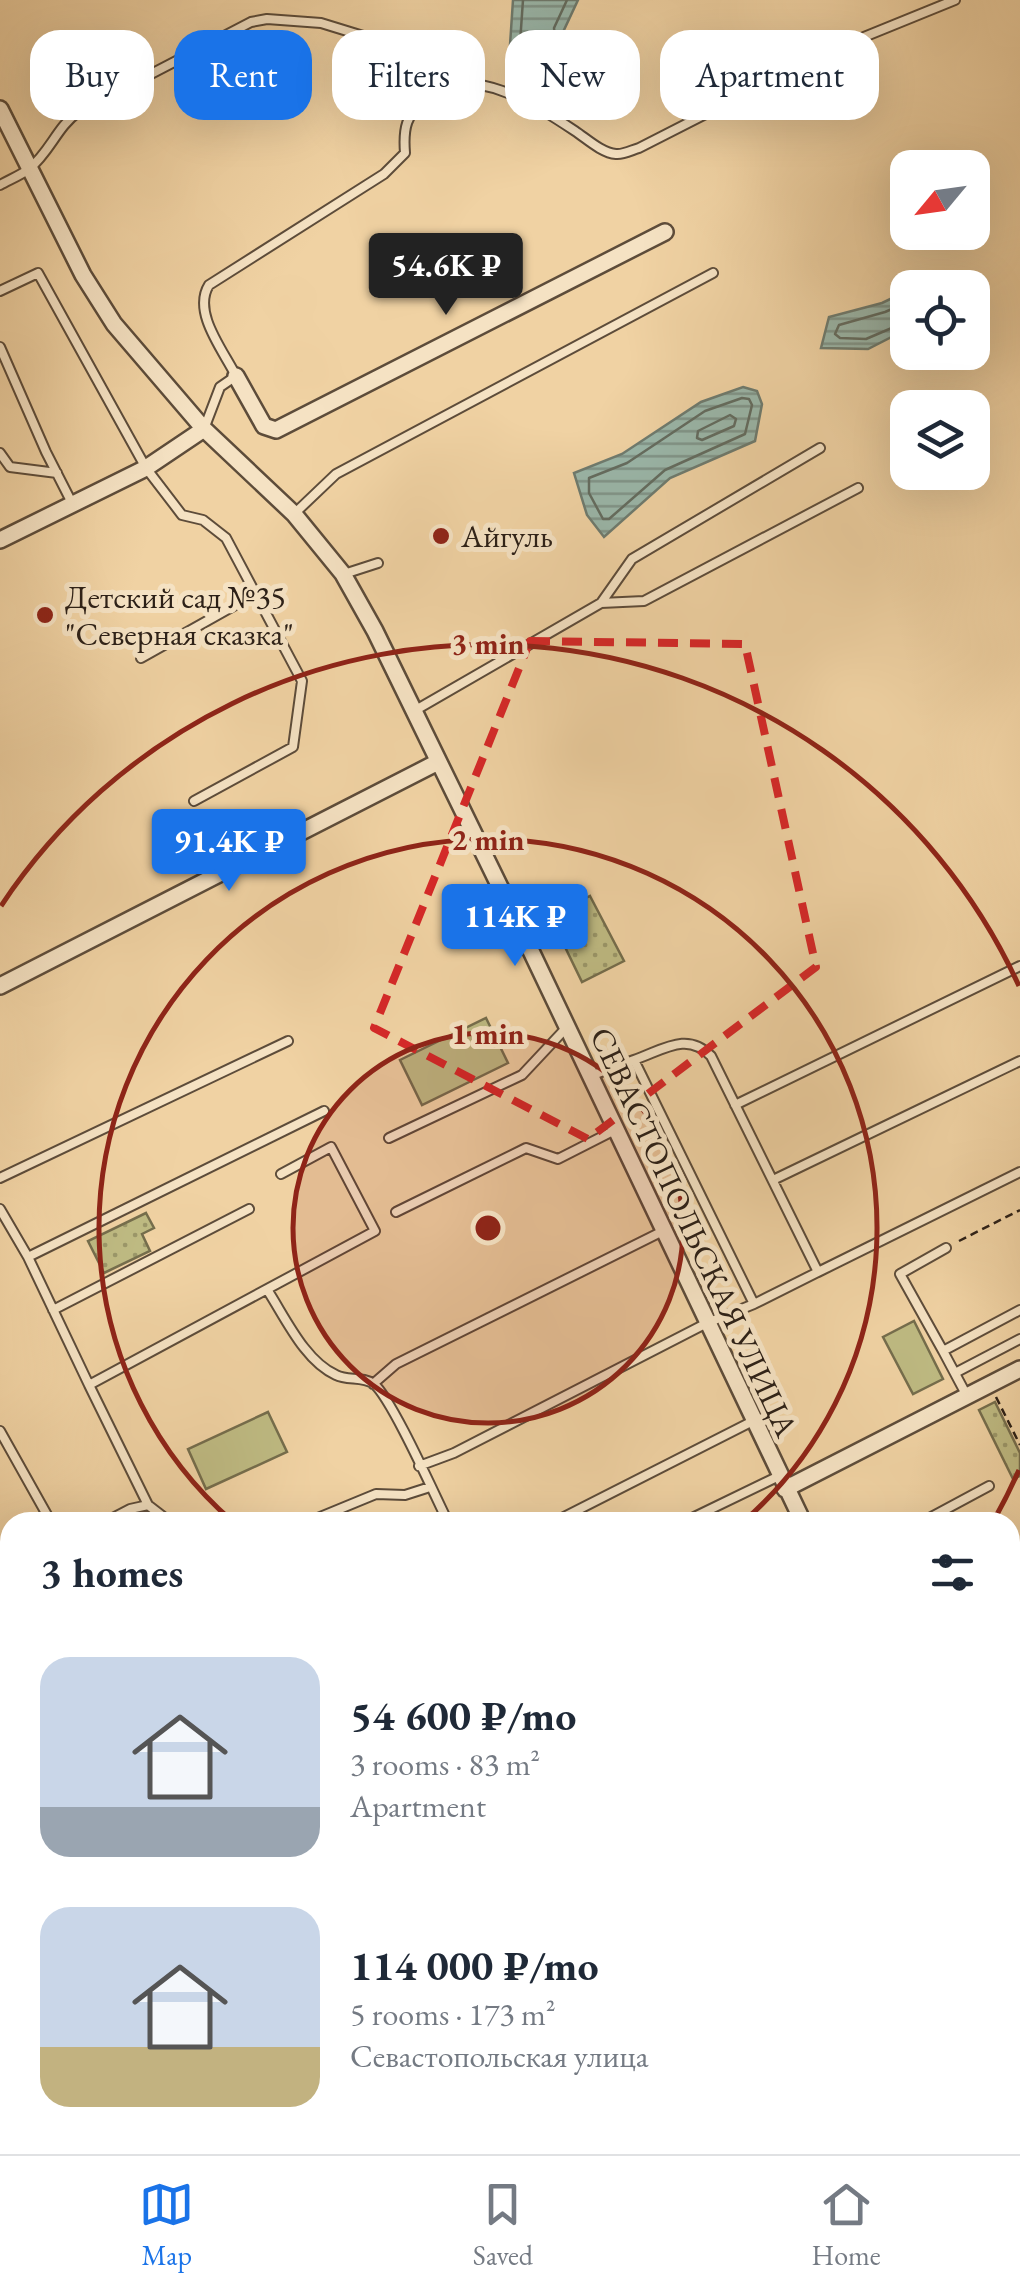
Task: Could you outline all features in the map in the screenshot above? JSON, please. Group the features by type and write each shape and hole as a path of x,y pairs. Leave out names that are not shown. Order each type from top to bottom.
{"street":[{"name":"СЕВАСТОПОЛЬСКАЯ УЛИЦА","path":"0,109 83,275 114,324 204,429 294,514 343,574 567,1027 797,1512"},
{"path":"236,376 264,426 276,430 664,232"},
{"path":"0,540 146,468 204,429"},
{"path":"0,986 438,762"},
{"path":"782,1482 1020,1369"}],"lane":[{"path":"485,86 544,110 603,150 618,154 639,148 827,52 955,0"},
{"path":"0,185 29,169 55,139 61,124 78,112 251,22 293,20 347,30"},
{"path":"204,429 220,387 236,376 202,309 201,296 208,285 384,174 404,153 407,120"},
{"path":"294,514 336,474 713,272"},
{"path":"0,291 38,273 146,468 182,515 204,520 226,538 302,681 293,747 194,801"},
{"path":"0,347 73,505"},
{"path":"414,711 601,603 632,558 820,448"},
{"path":"0,453 10,467 57,473"},
{"path":"601,603 644,601 858,488"},
{"path":"343,574 378,562"},
{"path":"141,658 255,594"},
{"path":"736,1105 1020,966"},
{"path":"389,1138 522,1075 567,1027"},
{"path":"0,1178 288,1041"},
{"path":"590,1076 688,1041 700,1045 711,1056 818,1272"},
{"path":"634,1060 754,1304"},
{"path":"773,1180 1020,1061"},
{"path":"28,1258 324,1111"},
{"path":"396,1212 526,1148 558,1159 616,1130"},
{"path":"89,1385 375,1231 331,1147 282,1174"},
{"path":"419,1466 454,1453 706,1323 754,1304 1020,1172"},
{"path":"0,1209 28,1258 148,1505 157,1512"},
{"path":"53,1310 249,1209"},
{"path":"374,1384 396,1364 664,1230"},
{"path":"946,1248 900,1274 967,1396"},
{"path":"268,1291 318,1365 340,1378 358,1378 374,1384 443,1512"},
{"path":"943,1351 1020,1310"},
{"path":"955,1373 1020,1339"},
{"path":"574,1512 753,1422"},
{"path":"0,1431 45,1512"},
{"path":"708,1512 782,1482"},
{"path":"941,1512 990,1486"},
{"path":"332,1512 376,1494 406,1495 430,1487"},
{"path":"124,1512 148,1505"}],"path":[{"path":"946,1248 1020,1210"},
{"path":"990,1385 1020,1445"}],"highlighted area":[{"path":"530,641 745,644 816,967 588,1139 374,1028"}],"shaded area":[{"path":"590,896 624,961 582,982 550,916"},
{"path":"486,1018 508,1063 422,1105 400,1060"},
{"path":"146,1213 154,1228 142,1234 150,1251 104,1273 88,1241"},
{"path":"914,1321 943,1379 913,1394 883,1337"},
{"path":"995,1402 1020,1453 1020,1476 1013,1479 979,1410"},
{"path":"268,1412 287,1452 206,1489 188,1449"}],"water":[{"path":"513,0 578,0 564,30 511,30"},
{"path":"890,299 890,338 868,349 821,348 829,317"},
{"path":"743,387 757,391 762,404 755,441 670,478 604,537 587,515 574,473 622,454 701,402"}],"place":[{"name":"Айгуль","path":"441,536"},
{"name":"Детский сад №35 \"Северная сказка\"","path":"45,615"}]}
